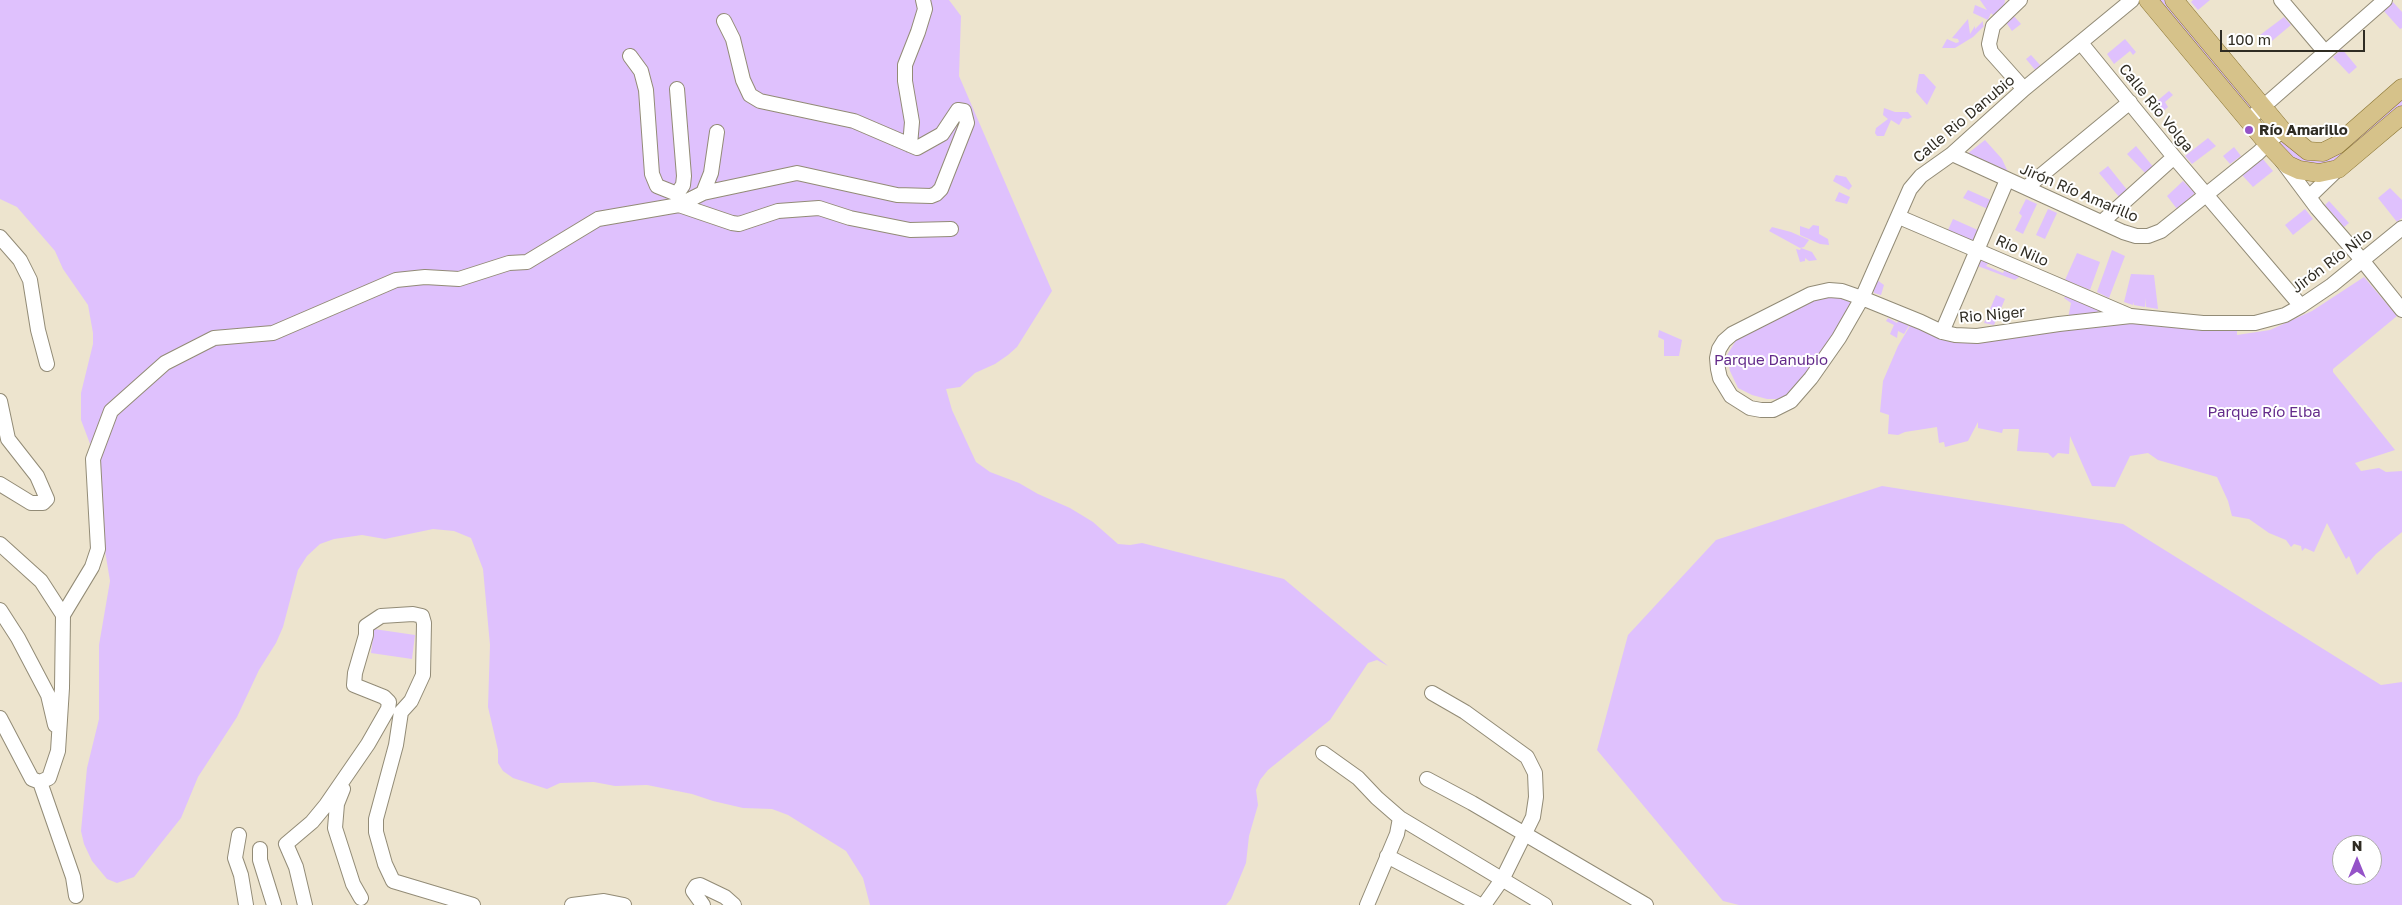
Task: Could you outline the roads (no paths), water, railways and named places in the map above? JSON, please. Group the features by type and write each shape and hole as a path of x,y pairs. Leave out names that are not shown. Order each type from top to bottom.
{"main road":[{"path":"2148,0 2268,144 2288,164 2308,173 2338,169 2402,115"},
{"path":"2174,0 2282,130 2308,151 2315,153 2329,150 2402,88"}],"street":[{"path":"910,145 912,122 911,107 905,81 905,65 925,9 923,0"},
{"path":"2020,0 1994,26 1989,44 1991,52 2024,89"},
{"name":"Calle Rio Danubio","path":"1862,298 1910,190 1921,176 1952,154 2024,89 2132,0"},
{"path":"2281,0 2325,52"},
{"path":"2248,120 2276,97 2377,3"},
{"path":"0,718 32,779 40,782 49,778 58,751 62,688 63,615 92,567 98,549 93,459 111,411 165,363 214,338 273,333 396,280 425,277 459,279 509,263 526,262 598,219 704,193 797,173 897,195 921,196 936,194 948,176 967,123 964,111 958,110 942,134 917,148 854,121 760,101 750,95 743,80 733,40 724,21"},
{"name":"Calle Rio Volga","path":"2081,43 2174,158 2301,306"},
{"path":"630,56 641,71 646,90 652,174 657,186 678,200 732,223 739,224 778,211 819,208 850,218 910,230 951,229"},
{"path":"677,89 684,176 678,200"},
{"path":"2027,187 2130,102"},
{"name":"Jirón Río Amarillo","path":"1952,154 2103,221 2123,232 2136,236 2148,236 2161,231 2268,144 2282,130"},
{"path":"704,193 711,173 717,132"},
{"path":"2280,157 2309,196 2402,310"},
{"path":"2103,221 2174,158"},
{"path":"2309,196 2338,169"},
{"path":"1942,332 2007,180"},
{"name":"Rio Nilo","path":"1899,217 2131,316"},
{"name":"Jirón Río Nilo","path":"2131,316 2169,321 2238,324 2270,320 2301,306 2332,285 2402,228"},
{"path":"0,237 20,260 30,280 38,330 47,364"},
{"name":"Rio Niger","path":"1862,298 1839,338 1811,378 1785,406 1773,410 1750,408 1731,396 1720,378 1717,358 1719,349 1732,334 1811,294 1829,290 1842,291 1862,298 1942,332 1977,336 2131,316"},
{"path":"0,400 8,439 37,476 47,499 43,503 31,503 0,484"},
{"path":"0,544 41,581 63,615"},
{"path":"0,610 18,638 48,694 59,738"},
{"path":"305,905 296,867 286,844 312,822 352,768 388,709 389,702 384,697 354,684 354,673 366,635 366,626 380,616 413,614 422,616 424,623 423,675 411,701 401,712 396,745 376,819 376,832 385,864 393,881 409,884 473,905"},
{"path":"1387,856 1482,905 1503,878 1534,817 1536,797 1535,772 1527,757 1465,712 1432,693"},
{"path":"372,736 396,745"},
{"path":"1323,753 1358,778 1400,818 1503,878 1545,905"},
{"path":"352,768 337,804 335,828 353,884 361,898"},
{"path":"1427,779 1526,834 1646,905"},
{"path":"40,782 73,876 76,896"},
{"path":"1367,905 1397,834 1400,818"},
{"path":"239,835 235,858 241,875 246,905"},
{"path":"260,849 260,860 274,905"},
{"path":"703,905 693,891 696,886 700,885 725,897 734,905"},
{"path":"572,905 604,901 624,905"}],"place":[{"name":"Río Amarillo","path":"2249,130"}],"park label":[{"name":"Parque Danubio","path":"1771,360"},
{"name":"Parque Río Elba","path":"2264,412"}]}
